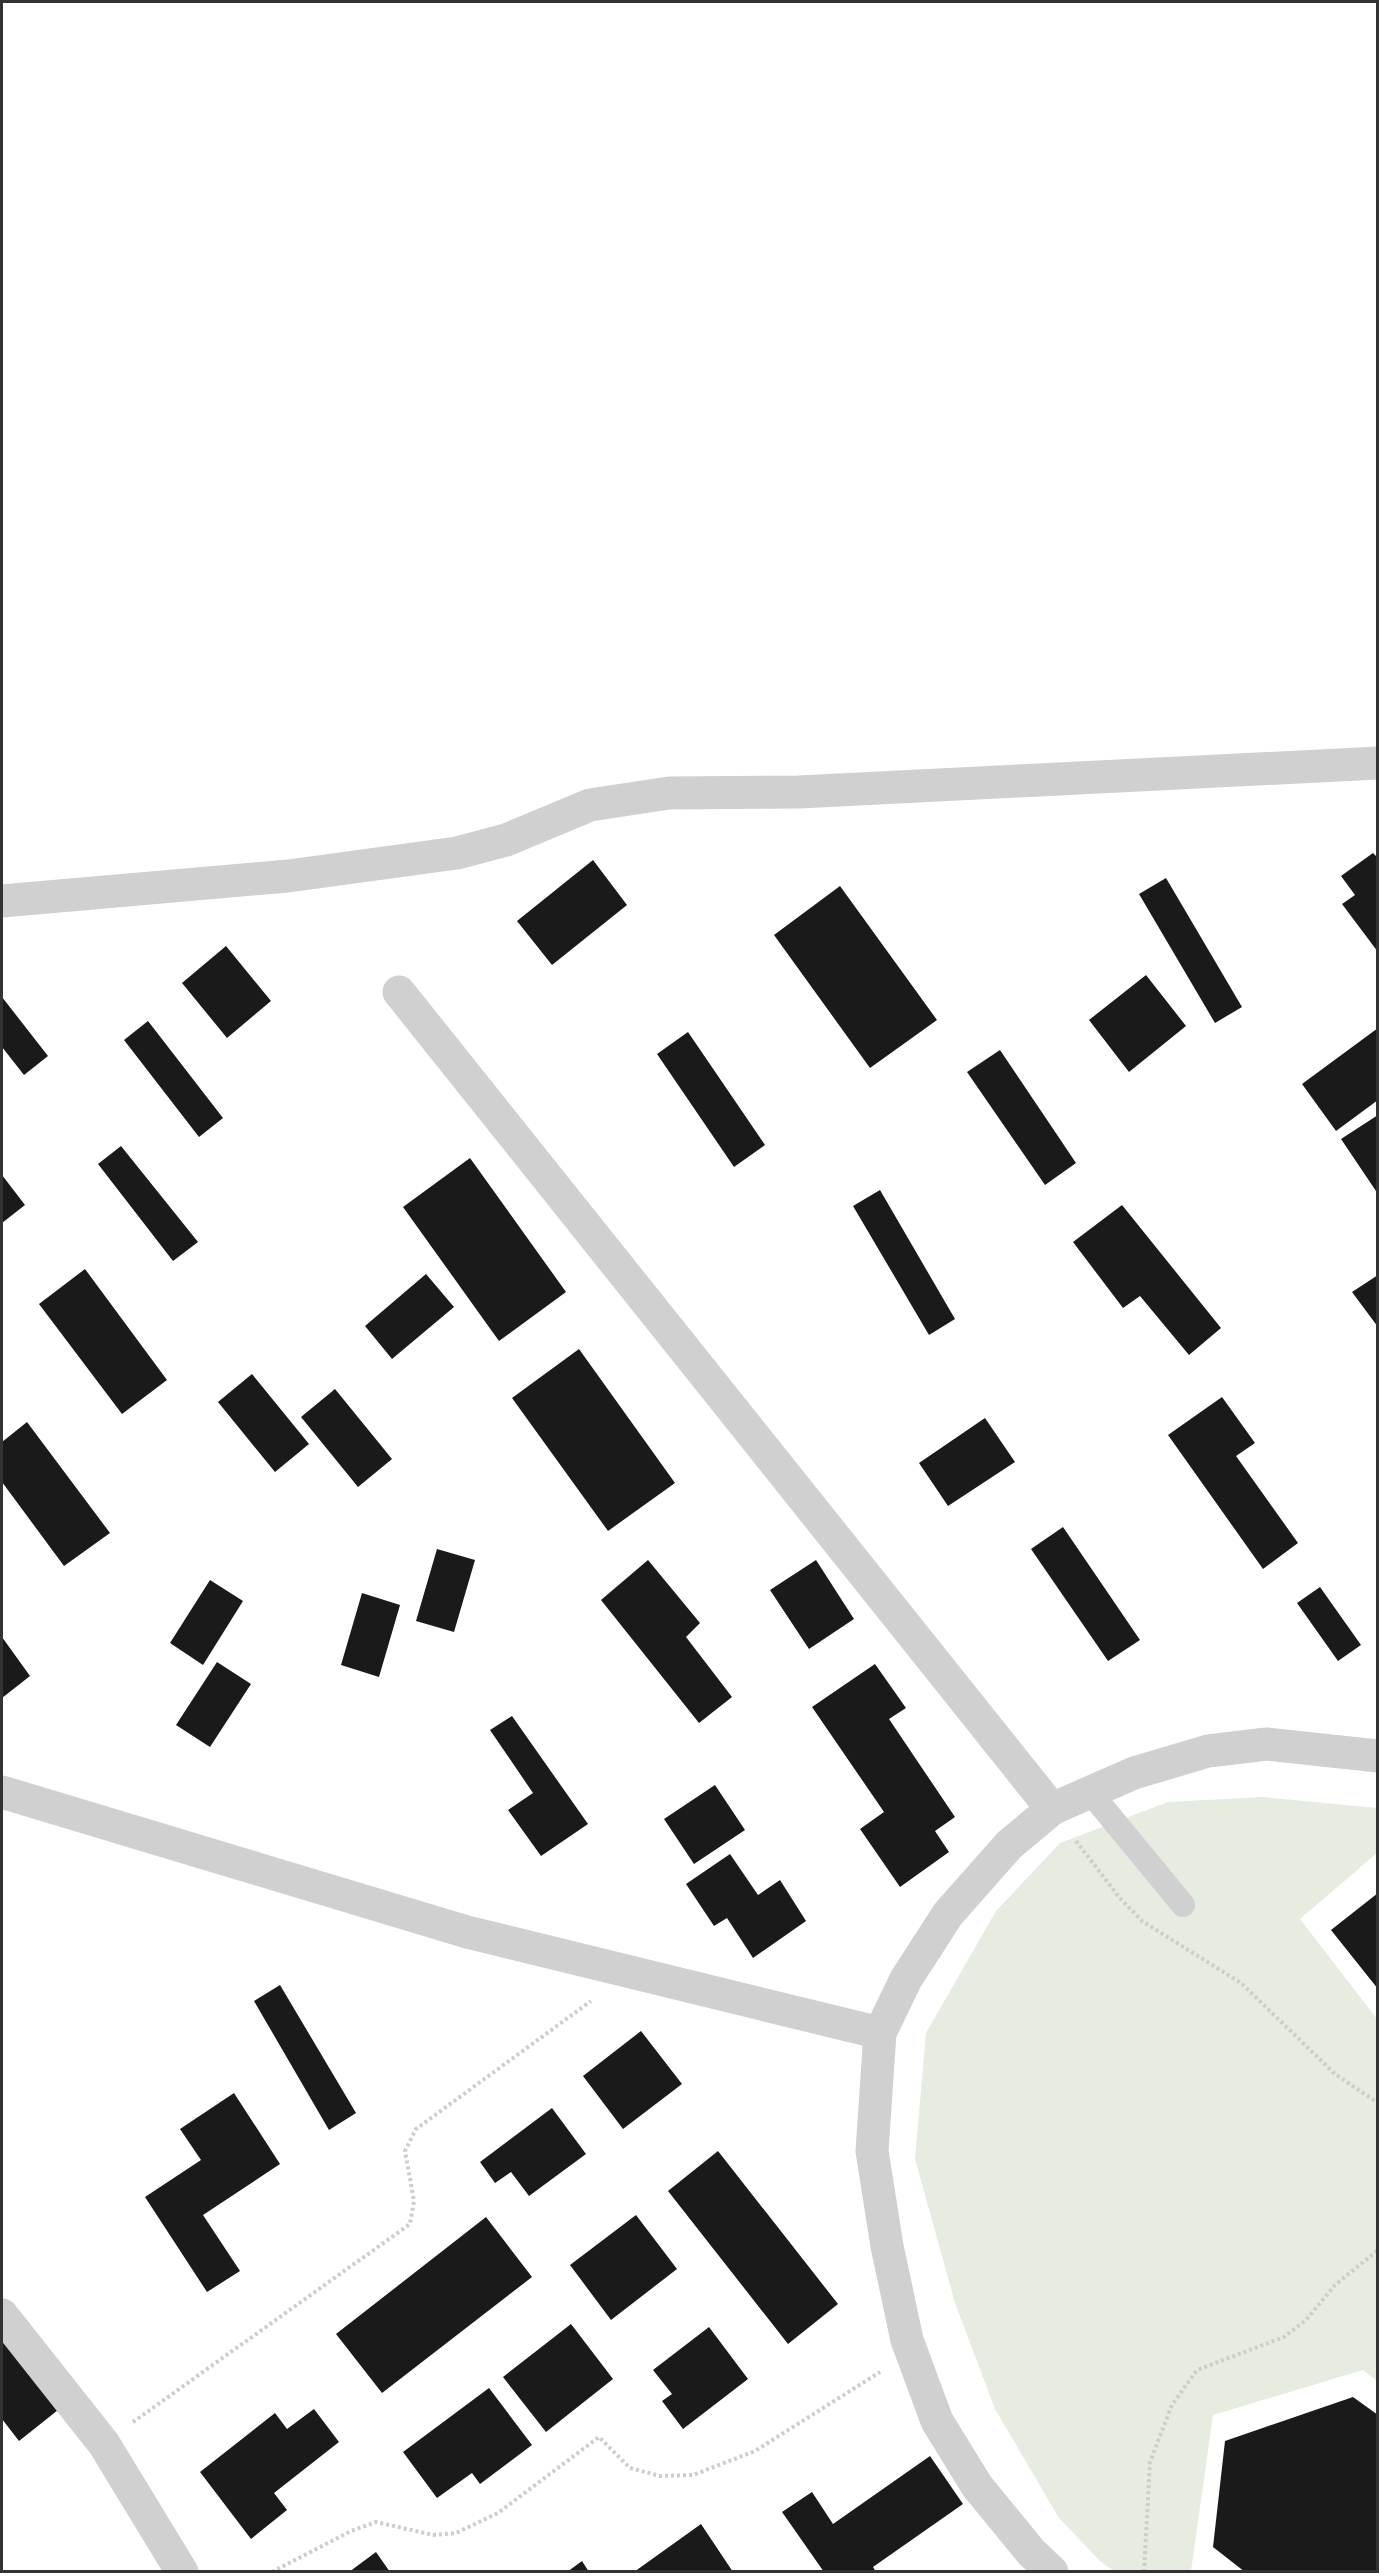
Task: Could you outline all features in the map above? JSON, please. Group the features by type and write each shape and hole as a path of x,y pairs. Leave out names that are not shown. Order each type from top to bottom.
{"street":[{"path":"2,901 288,876 457,854 506,840 590,805 669,793 799,792 1377,763"},
{"path":"399,992 1052,1809"},
{"path":"1052,2571 1031,2552 977,2486 937,2421 912,2352 887,2246 872,2151 880,2033 906,1979 948,1914 1009,1845 1052,1809 1134,1773 1208,1751 1267,1744 1377,1756"},
{"path":"2,1792 467,1932 880,2033"},
{"path":"2,2315 104,2444 182,2571"}],"lane":[{"path":"1090,1792 1183,1905"}],"path":[{"path":"1052,1809 1119,1897 1142,1921 1241,1983 1335,2074 1377,2103"},
{"path":"104,2444 410,2224 414,2201 405,2151 416,2129 631,1972"},
{"path":"1144,2571 1147,2560 1150,2462 1172,2405 1197,2370 1284,2337 1306,2320 1335,2285 1377,2250"},
{"path":"272,2571 351,2531 376,2522 433,2535 456,2533 498,2513 599,2437 630,2468 660,2476 693,2475 755,2451 912,2352"}],"shaded area":[{"path":"1263,1797 1377,1808 1377,1853 1300,1919 1377,2019 1377,2381 1363,2370 1213,2415 1191,2571 1114,2571 1101,2562 1059,2518 995,2409 955,2303 915,2159 926,2033 996,1911 1060,1843 1168,1802"}],"building":[{"path":"1373,853 1378,858 1378,952 1342,904 1355,895 1341,876"},
{"path":"593,860 627,905 552,965 517,921"},
{"path":"1166,878 1242,1007 1215,1023 1139,894"},
{"path":"840,886 937,1020 870,1068 774,935"},
{"path":"226,946 271,1001 227,1038 182,983"},
{"path":"1146,975 1186,1026 1129,1072 1089,1020"},
{"path":"2,997 48,1056 24,1075 2,1047"},
{"path":"148,1021 223,1118 199,1137 124,1040"},
{"path":"1378,1028 1378,1100 1336,1131 1302,1084"},
{"path":"688,1032 765,1145 734,1167 657,1054"},
{"path":"1000,1050 1076,1163 1045,1185 967,1072"},
{"path":"1378,1115 1378,1194 1341,1139"},
{"path":"121,1146 198,1242 173,1261 98,1164"},
{"path":"470,1158 566,1292 499,1341 403,1207"},
{"path":"2,1175 25,1205 2,1223"},
{"path":"880,1190 955,1319 929,1335 853,1206"},
{"path":"1122,1205 1221,1328 1189,1355 1140,1296 1123,1308 1073,1242"},
{"path":"85,1269 167,1380 122,1414 39,1304"},
{"path":"426,1274 454,1307 392,1359 365,1326"},
{"path":"1378,1275 1378,1327 1352,1292"},
{"path":"579,1349 675,1483 608,1531 512,1398"},
{"path":"252,1374 309,1444 275,1472 218,1402"},
{"path":"335,1389 392,1459 358,1487 301,1417"},
{"path":"1222,1397 1255,1443 1236,1456 1298,1543 1263,1569 1168,1435"},
{"path":"985,1418 1015,1462 948,1506 919,1463"},
{"path":"27,1422 110,1533 64,1566 2,1482 2,1442"},
{"path":"1063,1527 1140,1640 1108,1661 1031,1549"},
{"path":"437,1549 475,1560 454,1632 416,1621"},
{"path":"648,1560 700,1623 686,1637 732,1697 699,1723 601,1600"},
{"path":"816,1560 854,1619 809,1649 770,1590"},
{"path":"210,1580 243,1601 203,1665 170,1643"},
{"path":"1320,1587 1361,1645 1338,1661 1297,1603"},
{"path":"362,1593 400,1605 379,1677 341,1665"},
{"path":"2,1637 30,1676 2,1698"},
{"path":"217,1662 251,1684 210,1747 176,1725"},
{"path":"875,1664 906,1708 889,1719 955,1817 935,1831 949,1852 900,1887 860,1829 884,1812 812,1707"},
{"path":"512,1716 588,1824 541,1856 508,1810 533,1793 490,1730"},
{"path":"715,1785 745,1830 694,1864 664,1819"},
{"path":"730,1854 758,1895 780,1880 806,1921 753,1958 727,1918 714,1926 686,1884"},
{"path":"1378,1893 1378,1989 1331,1930"},
{"path":"280,1985 356,2113 329,2130 254,2001"},
{"path":"641,2031 682,2084 623,2129 583,2076"},
{"path":"234,2093 280,2164 203,2215 240,2271 207,2292 145,2197 201,2160 180,2129"},
{"path":"552,2108 586,2154 529,2196 511,2172 495,2183 480,2162"},
{"path":"718,2151 838,2304 788,2344 668,2191"},
{"path":"636,2215 677,2269 611,2320 570,2265"},
{"path":"486,2217 532,2277 382,2393 336,2334"},
{"path":"571,2324 613,2379 546,2432 503,2377"},
{"path":"709,2327 748,2379 683,2429 662,2401 672,2394 653,2370"},
{"path":"2,2338 58,2410 19,2441 2,2419"},
{"path":"489,2388 532,2445 480,2484 472,2473 437,2498 403,2452"},
{"path":"1353,2397 1378,2415 1378,2572 1245,2572 1213,2547 1225,2441"},
{"path":"314,2409 339,2442 274,2493 287,2510 251,2539 200,2472 275,2413 287,2429"},
{"path":"930,2456 963,2504 873,2567 876,2572 824,2572 782,2512 812,2492 833,2524"},
{"path":"701,2524 733,2572 634,2572"},
{"path":"376,2552 390,2572 349,2572"},
{"path":"582,2561 589,2572 567,2572"}]}
